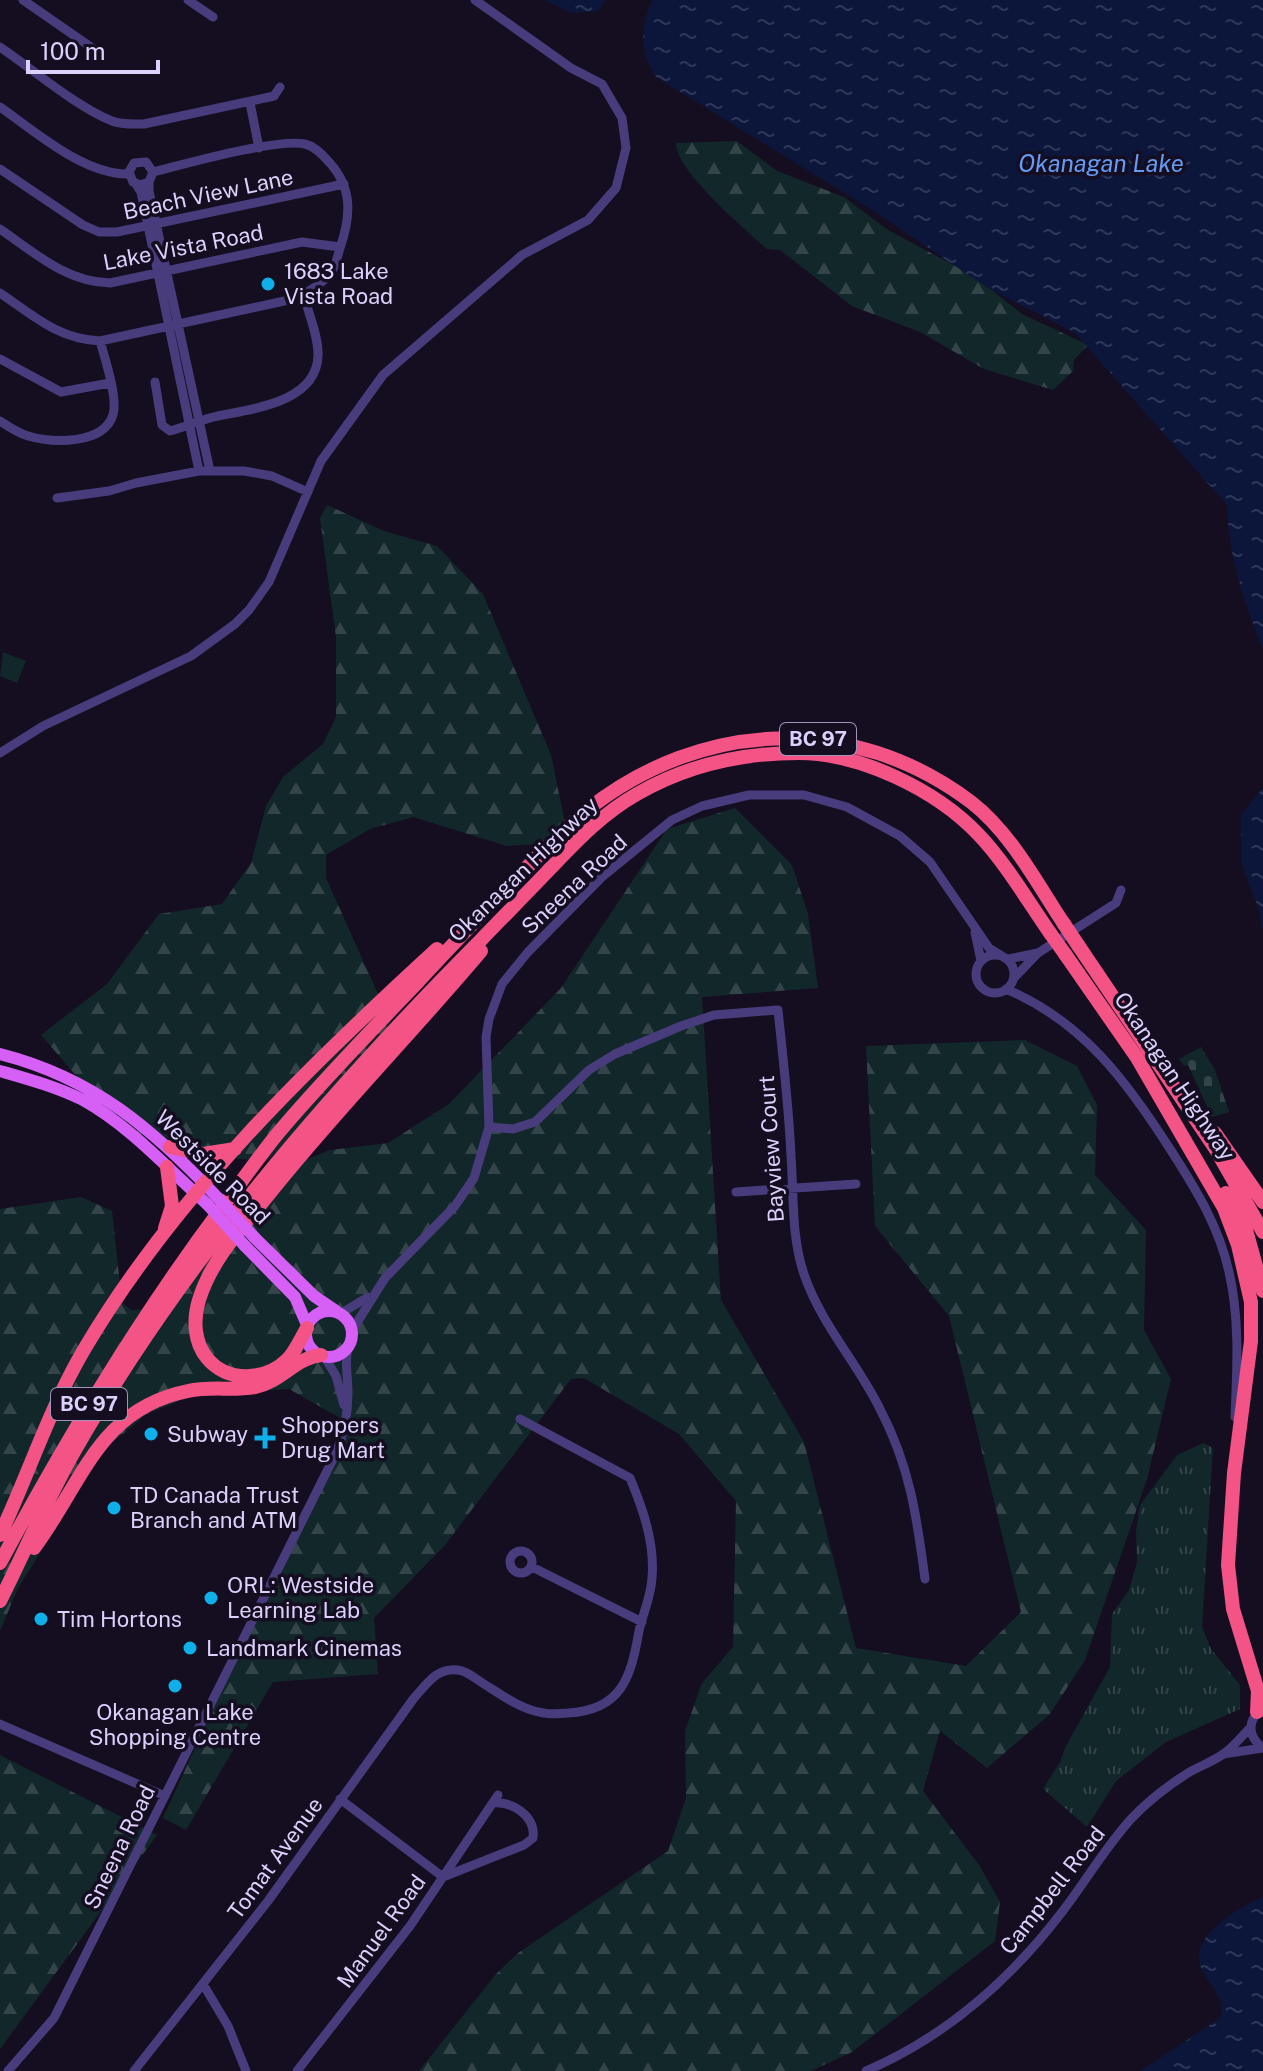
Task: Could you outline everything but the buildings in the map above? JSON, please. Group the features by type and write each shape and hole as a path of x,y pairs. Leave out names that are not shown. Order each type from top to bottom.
{"highway":[{"name":"Okanagan Highway","path":"0,1563 50,1468 148,1310 278,1133 534,860 587,810 625,784 680,757 730,742 783,736 818,739 874,752 917,768 972,803 1008,841 1151,1050 1215,1148 1263,1232"},
{"name":"Okanagan Highway","path":"0,1601 76,1449 195,1266 308,1124 422,999 597,821 635,795 671,776 708,764 741,757 802,753 845,759 900,779 942,804 980,836 1209,1164 1237,1213 1253,1250 1263,1291"},
{"path":"0,1535 72,1373 106,1313 160,1239 207,1195 235,1149 356,1022 534,860"},
{"path":"307,1326 288,1358 272,1371 251,1376 230,1374 211,1362 199,1345 196,1332 198,1303 208,1278 231,1240 289,1168 450,988 547,872"},
{"path":"1151,1050 1229,1151 1263,1202"},
{"path":"1136,1056 1224,1208 1246,1275 1251,1302 1251,1341 1234,1473 1228,1565 1229,1592 1258,1691 1257,1716"},
{"path":"170,1147 203,1154 235,1149"},
{"path":"160,1239 172,1206 167,1167"},
{"path":"12,1577 39,1541 100,1443 122,1421 139,1409 186,1391 254,1387 268,1383 305,1359 322,1355"}],"main road":[{"name":"Westside Road","path":"0,1054 51,1069 97,1092 170,1147 295,1297 307,1326"},
{"name":"Westside Road","path":"0,1071 48,1085 82,1100 207,1195"},
{"name":"Westside Road","path":"250,1242 339,1314"},
{"path":"324,1311 339,1314 348,1322 350,1337 339,1354 322,1355 310,1346 307,1326 324,1311"}],"street":[{"path":"23,0 98,52"},
{"path":"188,0 213,17"},
{"path":"0,753 43,726 191,656 225,633 249,610 269,582 321,461 383,375 522,255 588,220 616,188 626,148 622,118 602,84 571,68 475,0"},
{"path":"0,47 113,122 144,124 250,103 274,96 280,87"},
{"path":"250,103 259,148"},
{"path":"0,107 84,164 108,174 129,174"},
{"path":"0,293 60,333 78,340 100,341 304,295 332,270 349,217 349,196 340,174 308,144 259,148 153,172"},
{"path":"129,174 134,163 141,161 149,164 153,172 149,182 152,224"},
{"name":"Beach View Lane","path":"0,169 83,225 99,232 117,232 344,184"},
{"path":"129,174 141,192 152,224 194,424 199,471"},
{"path":"136,184 149,182"},
{"name":"Lake Vista Road","path":"0,229 70,276 89,283 110,283 302,242 340,247"},
{"path":"155,382 162,425 170,431 213,417 283,401 310,377 316,365 318,353 304,295"},
{"path":"0,421 31,437 86,438 106,428 113,414 114,402 100,341"},
{"path":"0,359 61,392 110,383"},
{"path":"194,424 210,471"},
{"path":"57,498 109,491 181,472 199,471 244,471 272,476 308,492"},
{"name":"Sneena Road","path":"339,1314 354,1308 376,1289 465,1193 482,1155 489,1127 486,1037 502,984 528,952 602,877 672,820 702,806 749,795 804,795 847,807 900,836 930,862 989,948 1005,958"},
{"path":"1038,953 1005,958 987,956 981,961 976,975 983,989 998,993 1006,989 1038,953 1108,909 1119,900 1121,890"},
{"name":"Sneena Road","path":"971,921 981,961"},
{"path":"1005,958 1012,965 1014,978"},
{"path":"1006,989 1042,1005 1108,1062 1127,1084 1205,1203 1220,1237 1235,1308 1234,1473"},
{"name":"Bayview Court","path":"489,1127 513,1129 535,1122 589,1070 615,1054 681,1026 714,1015 778,1010 796,1237 804,1277 822,1314 882,1412 910,1487 918,1521 925,1579"},
{"path":"736,1192 856,1184"},
{"name":"Sneena Road","path":"8,2071 54,2018 335,1455 342,1440 347,1412 346,1357 350,1337 376,1289"},
{"path":"322,1355 336,1376 347,1412"},
{"path":"520,1419 630,1478 644,1513 651,1547 652,1577 642,1622 532,1567"},
{"name":"Tomat Avenue","path":"134,2071 268,1901 432,1677 446,1669 462,1670 521,1706 546,1714 590,1712 616,1695 628,1677 637,1653 642,1622"},
{"path":"1257,1716 1254,1739 1263,1748"},
{"name":"Campbell Road","path":"866,2071 892,2060 948,2026 1007,1976 1037,1944 1097,1858 1133,1817 1186,1775 1223,1754 1257,1716"},
{"path":"0,1724 165,1796"},
{"name":"Campbell Road","path":"1223,1754 1263,1748"},
{"name":"Manuel Road","path":"297,2071 410,1926 443,1877 340,1799"},
{"path":"495,1799 509,1804 532,1825 533,1838 524,1845 443,1877 495,1799"},
{"path":"203,1984 228,2026 246,2071"}],"green space":[{"path":"737,141 777,171 844,197 888,230 974,276 1022,314 1088,345 1074,360 1073,371 1053,390 984,369 920,332 852,306 780,250 767,249 699,183 687,168 676,143"},
{"path":"327,505 384,531 437,546 483,594 551,755 566,828 552,843 507,846 413,817 370,829 326,855 326,878 396,1034 267,1161 187,1155 123,1130 41,1035 107,984 159,914 222,904 251,863 266,806 283,777 323,744 336,717 336,637 320,518"},
{"path":"3,652 26,661 17,683 0,676"},
{"path":"735,808 792,865 808,914 818,988 702,997 721,1300 804,1442 856,1648 966,1666 1021,1612 949,1316 875,1226 866,1046 1025,1040 1077,1066 1097,1105 1095,1175 1146,1230 1144,1330 1171,1379 1147,1479 1085,1660 1050,1714 987,1768 940,1731 923,1791 979,1865 1000,1902 995,1941 852,2052 811,2071 419,2071 496,1974 518,1953 668,1851 686,1798 685,1731 702,1683 733,1647 736,1501 679,1434 584,1378 571,1379 445,1545 374,1618 378,1674 273,1682 186,1830 163,1818 336,1441 340,1418 289,1389 192,1396 147,1414 107,1447 18,1588 0,1631 0,1209 81,1197 112,1211 122,1303 131,1310 144,1309 283,1169 330,1150 388,1143 449,1104 561,988 667,829"},
{"path":"1201,1047 1215,1070 1229,1112 1212,1117 1188,1065 1184,1066 1179,1059"},
{"path":"1203,1443 1213,1448 1202,1627 1211,1649 1240,1685 1240,1709 1166,1742 1116,1781 1087,1827 1043,1789 1110,1667 1112,1614 1129,1590 1137,1562 1136,1531 1140,1505 1177,1455"},
{"path":"0,1755 157,1835 0,2049"}],"water":[{"path":"545,0 605,0 599,11 572,13"},
{"name":"Okanagan Lake","path":"652,0 1263,0 1263,649 1238,578 1227,505 1075,333 988,288 869,208 656,77 646,58 643,39"},
{"path":"1263,788 1263,932 1259,910 1242,864 1241,815"},
{"path":"1263,1897 1263,2071 1141,2071 1220,2018 1220,1999 1199,1960 1201,1948 1216,1926"}],"place":[{"name":"1683 Lake Vista Road","path":"268,284"},
{"name":"Subway","path":"151,1434"},
{"name":"Shoppers Drug Mart","path":"265,1438"},
{"name":"TD Canada Trust Branch and ATM","path":"114,1508"},
{"name":"ORL: Westside Learning Lab","path":"211,1598"},
{"name":"Tim Hortons","path":"41,1619"},
{"name":"Landmark Cinemas","path":"190,1648"},
{"name":"Okanagan Lake Shopping Centre","path":"175,1686"}]}
